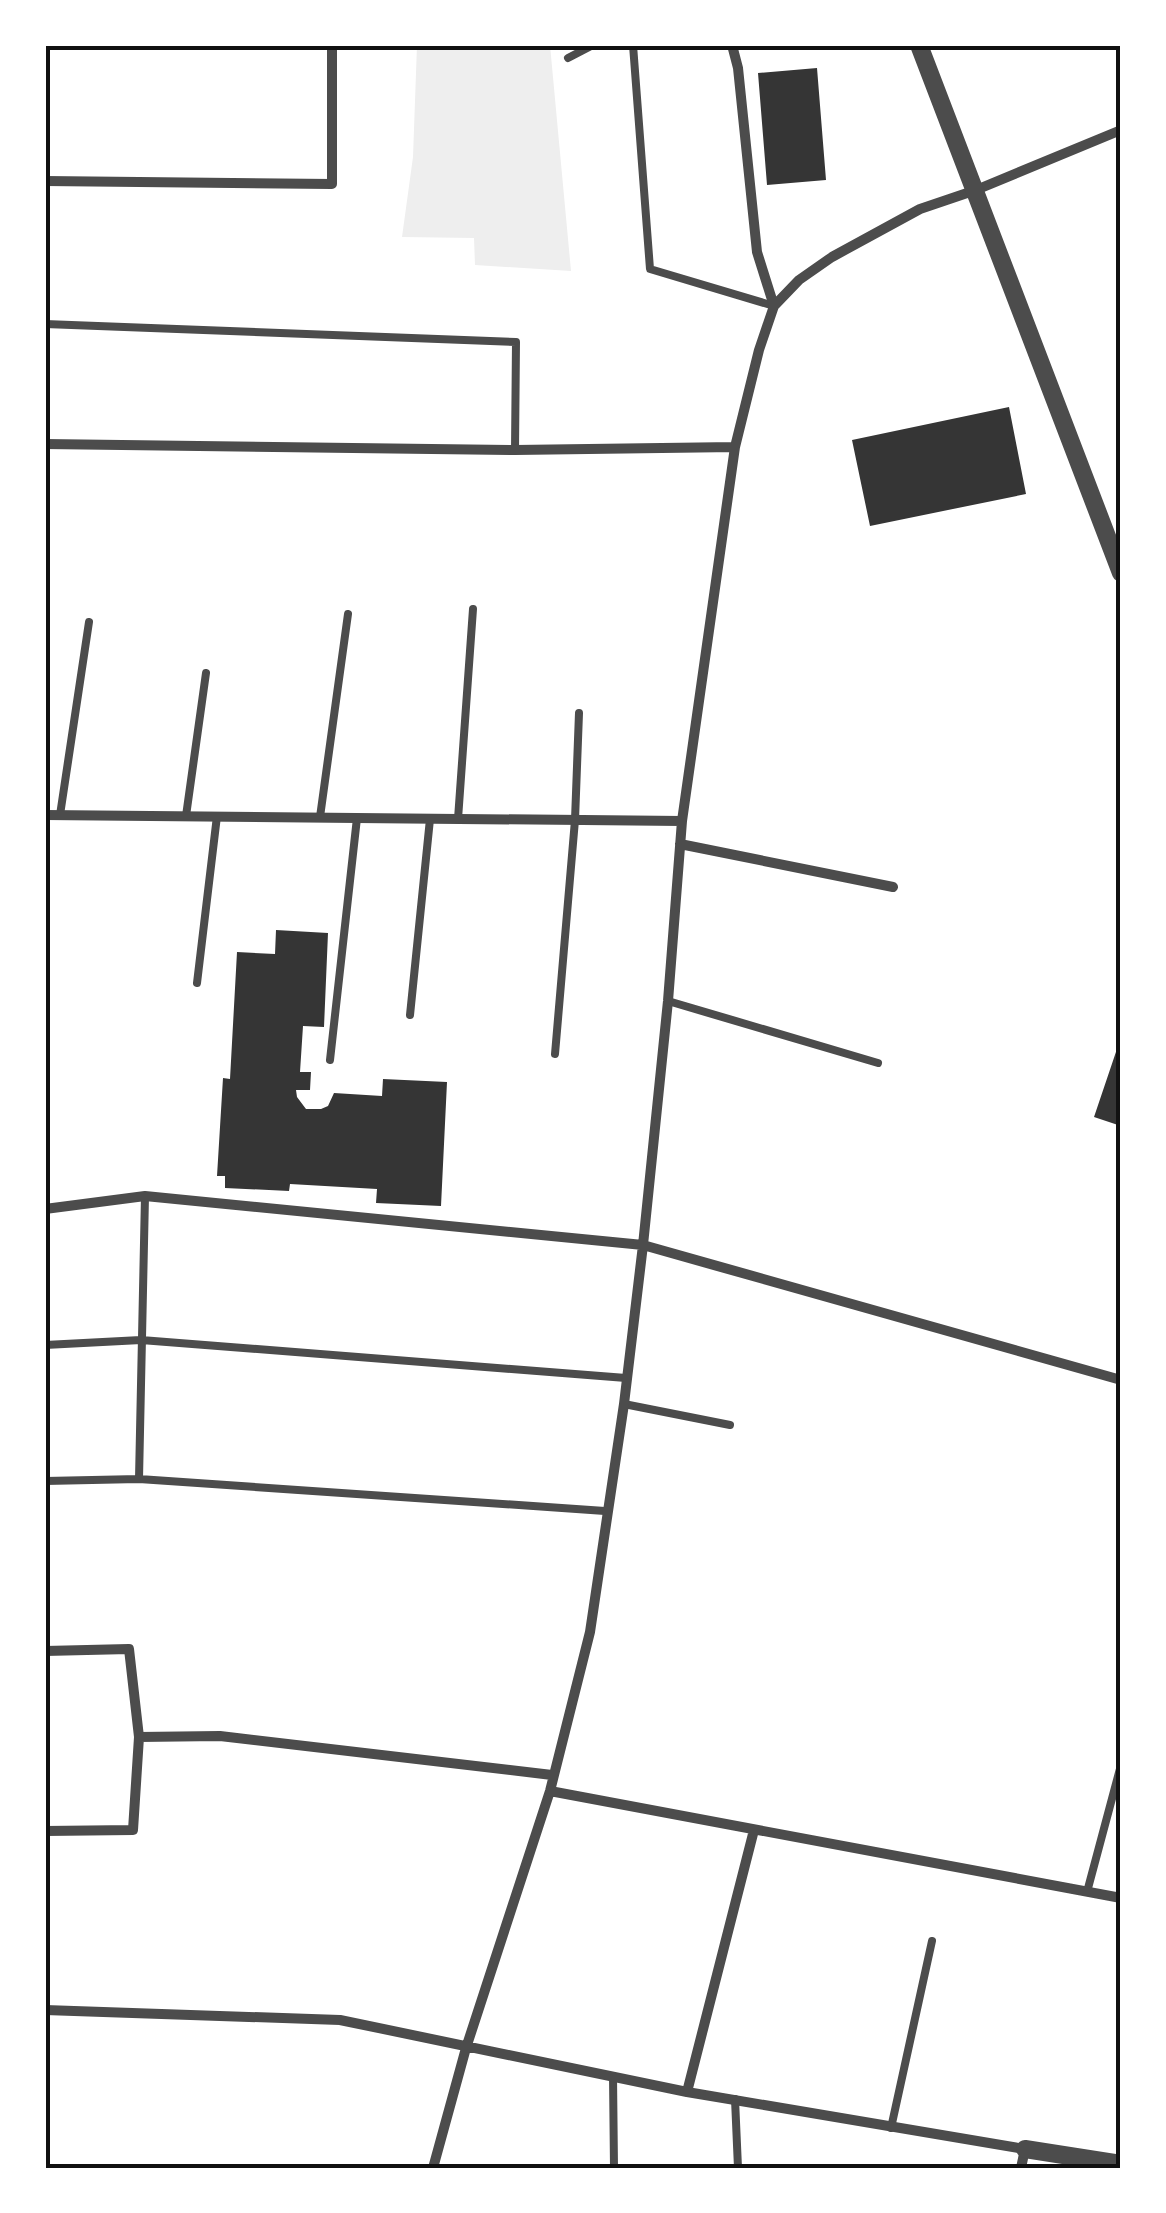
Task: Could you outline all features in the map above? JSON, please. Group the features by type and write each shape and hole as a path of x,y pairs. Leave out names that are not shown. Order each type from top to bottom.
{"street":[{"path":"45,181 332,184 332,45"},
{"path":"732,45 738,68 757,252 774,306"},
{"path":"919,45 1121,573"},
{"path":"434,2168 466,2048 550,1791 590,1632 643,1245 682,822 736,447 759,350 774,306 798,280 832,256 920,209 1121,130"},
{"path":"45,444 515,450 736,447"},
{"path":"45,814 682,822"},
{"path":"680,844 893,887"},
{"path":"45,1209 146,1196 643,1245 1121,1380"},
{"path":"45,1651 129,1649 139,1737 132,1830 45,1831"},
{"path":"139,1737 220,1736 552,1774"},
{"path":"550,1791 1121,1898"},
{"path":"688,2092 754,1830"},
{"path":"45,2010 340,2020 688,2092 1121,2164"},
{"path":"1020,2168 1026,2149"}],"lane":[{"path":"568,58 593,45"},
{"path":"633,45 650,268 774,306"},
{"path":"45,324 516,342 515,450"},
{"path":"458,819 473,610"},
{"path":"320,818 348,614"},
{"path":"60,815 89,622"},
{"path":"186,816 206,673"},
{"path":"556,1054 575,820 579,713"},
{"path":"198,983 217,816"},
{"path":"330,1060 357,818"},
{"path":"410,1015 430,819"},
{"path":"668,1000 878,1063"},
{"path":"139,1479 146,1196"},
{"path":"45,1344 141,1340 626,1378"},
{"path":"624,1404 730,1425"},
{"path":"45,1480 139,1479 606,1511"},
{"path":"1088,1892 1121,1765"},
{"path":"891,2128 932,1940"},
{"path":"613,2076 614,2168"},
{"path":"735,2099 738,2168"}],"shaded area":[{"path":"417,45 550,45 571,271 475,265 474,238 402,237 413,157"}],"building":[{"path":"817,68 826,180 767,185 758,73"},
{"path":"1009,407 1026,494 870,526 852,440"},
{"path":"276,930 328,933 324,1027 303,1026 300,1072 311,1072 310,1090 296,1090 306,1109 328,1106 334,1093 382,1096 383,1079 447,1082 441,1206 376,1203 377,1189 290,1184 289,1191 225,1188 225,1176 217,1176 223,1078 230,1079 237,952 275,954"},
{"path":"1121,1040 1121,1126 1094,1117"}]}
